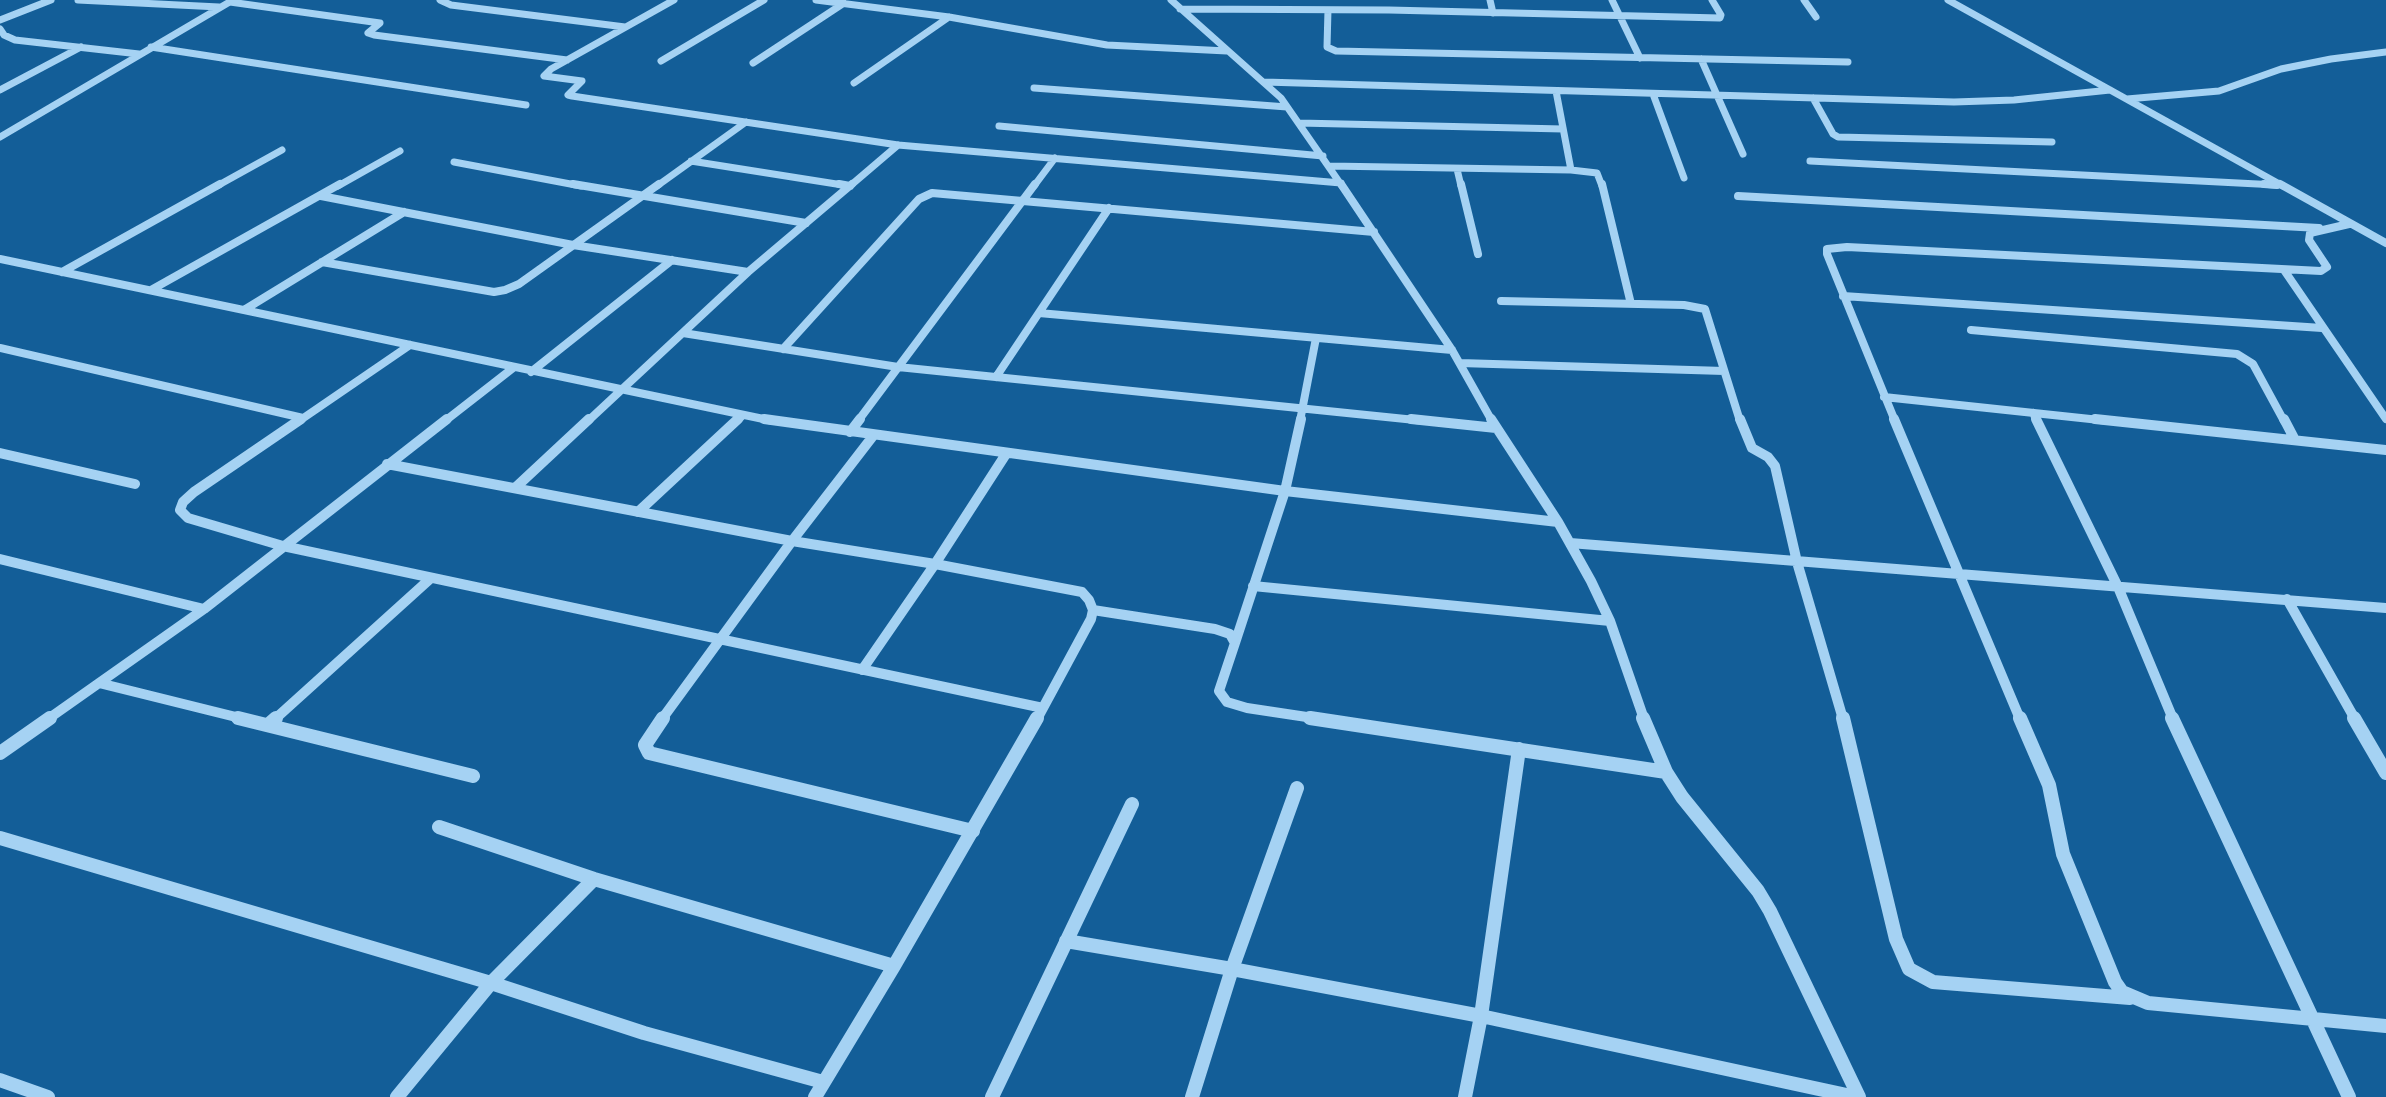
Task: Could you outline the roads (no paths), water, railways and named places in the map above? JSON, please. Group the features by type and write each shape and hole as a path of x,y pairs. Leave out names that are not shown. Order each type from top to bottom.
{"street":[{"path":"0,20 51,0"},
{"path":"78,0 220,7"},
{"path":"440,0 451,5 625,27"},
{"path":"674,0 567,60 544,76 582,81 568,95 898,145 1341,183"},
{"path":"660,62 764,0"},
{"path":"816,0 949,17 1107,45 1227,51"},
{"path":"1171,0 1264,82 1287,107 1323,156 1452,350 1496,428 1558,522 1610,621 1649,735 1666,772 1682,797 1758,891 1770,911 1857,1097"},
{"path":"1258,0 1259,9"},
{"path":"1490,0 1493,13"},
{"path":"1612,0 1640,58"},
{"path":"1180,9 1720,18 1721,15 1712,0"},
{"path":"1804,0 1816,17"},
{"path":"1948,0 2386,243"},
{"path":"0,137 231,1 380,23 368,33 375,35 567,60"},
{"path":"753,63 844,3"},
{"path":"1328,10 1326,47 1336,51 1848,62"},
{"path":"854,83 949,17"},
{"path":"0,29 4,35 15,40 139,54"},
{"path":"0,90 81,47"},
{"path":"151,47 526,105"},
{"path":"2127,99 2219,91 2281,69 2331,59 2386,52"},
{"path":"1701,59 1743,154"},
{"path":"1264,82 1987,102 2110,90"},
{"path":"1034,88 1287,107"},
{"path":"1556,91 1570,170"},
{"path":"1653,94 1684,178"},
{"path":"1813,98 1833,134 1838,137 2052,142"},
{"path":"322,262 494,292 519,285 746,122"},
{"path":"1299,123 1563,129"},
{"path":"999,126 1323,156"},
{"path":"515,488 748,272 898,145"},
{"path":"62,272 282,150"},
{"path":"151,290 400,151"},
{"path":"850,432 1055,158"},
{"path":"691,161 850,186"},
{"path":"1810,161 2280,186"},
{"path":"454,162 641,197 806,223"},
{"path":"1329,166 1570,170 1597,173 1631,304"},
{"path":"1457,168 1478,254"},
{"path":"783,349 923,195 939,193 1374,232"},
{"path":"321,196 573,245 748,272"},
{"path":"1738,196 2325,229"},
{"path":"996,377 1109,208"},
{"path":"244,310 404,212"},
{"path":"2349,224 2316,230 2308,236 2327,267 2326,270 2284,270 1835,247 1827,249 1827,254 1958,575 2028,742 2049,785 2063,854 2115,982 2122,992 2148,1003 2386,1026"},
{"path":"0,259 742,416 873,436 1285,491 1558,522"},
{"path":"531,372 672,260"},
{"path":"2284,270 2386,419"},
{"path":"1843,296 2322,328"},
{"path":"1501,301 1683,305 1705,309 1748,442 1752,448 1773,461 1797,562 1845,726 1896,939 1909,969 1933,982 2136,999"},
{"path":"1039,313 1452,350"},
{"path":"1971,330 2237,354 2253,364 2295,440"},
{"path":"683,333 898,367 1496,428"},
{"path":"1316,338 1285,491 1219,691 1227,702 1247,708 1666,772"},
{"path":"410,345 194,492 183,502 180,510 188,518 283,546 1043,708"},
{"path":"0,348 303,418"},
{"path":"1460,363 1724,371"},
{"path":"0,753 204,609 513,368"},
{"path":"1884,397 2386,450"},
{"path":"2033,413 2118,587 2180,737 2349,1097"},
{"path":"638,512 742,416"},
{"path":"873,436 792,541 645,745 649,753 973,831"},
{"path":"0,453 135,484"},
{"path":"862,670 935,564 1006,454"},
{"path":"387,464 792,541 935,564 1082,592 1093,610 1215,629 1230,634 1235,643"},
{"path":"1570,543 2386,608"},
{"path":"0,559 204,609"},
{"path":"268,725 431,578"},
{"path":"1253,586 1610,621"},
{"path":"2287,599 2386,773"},
{"path":"814,1097 973,831 1043,708 1093,610"},
{"path":"99,683 473,776"},
{"path":"1465,1097 1481,1016 1519,749"},
{"path":"1192,1097 1232,969 1297,788"},
{"path":"992,1097 1132,804"},
{"path":"439,827 594,879 894,966"},
{"path":"0,838 491,984 644,1033 823,1082"},
{"path":"397,1097 491,984 594,879"},
{"path":"1066,941 1232,969 1481,1016 1857,1097"},
{"path":"0,1080 48,1097"}]}
